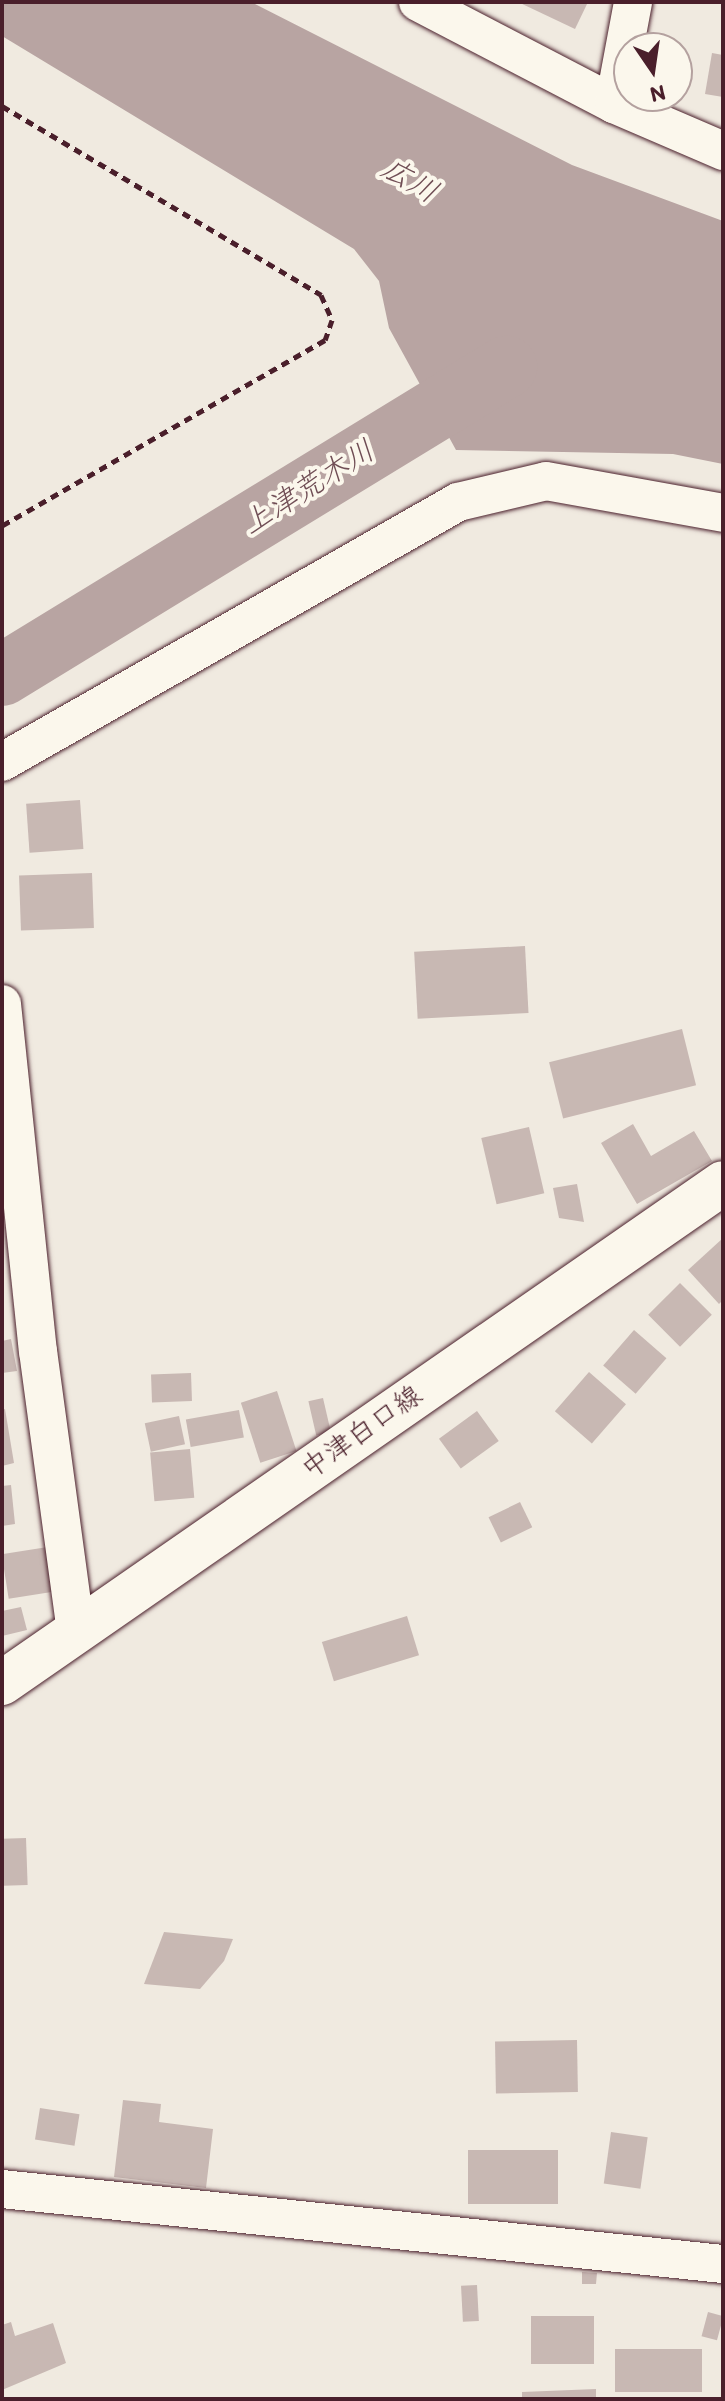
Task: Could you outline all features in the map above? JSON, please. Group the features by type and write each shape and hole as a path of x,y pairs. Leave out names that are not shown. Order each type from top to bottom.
{"main road":[{"name":"中津白口線","path":"2,1683 723,1183"}],"street":[{"path":"418,2 613,103"},
{"path":"627,32 633,2"},
{"path":"633,112 723,151"},
{"path":"2,762 458,502 546,481 723,513"},
{"path":"2,1004 38,1351 76,1631"},
{"path":"2,2189 723,2264"}],"path":[{"path":"2,106 321,295 332,320 325,340 2,526"}],"water":[{"name":"広川","path":"2,2 251,2 572,165 723,221 723,464 673,454 456,450 389,328 379,281 354,249 2,36"}],"building":[{"path":"518,2 588,2 575,29"},
{"path":"712,53 723,55 723,97 705,94"},
{"path":"80,800 83,849 30,853 26,804"},
{"path":"92,873 94,928 21,931 19,876"},
{"path":"525,946 529,1013 418,1019 414,952"},
{"path":"682,1029 696,1085 563,1118 549,1062"},
{"path":"633,1124 651,1156 694,1131 712,1161 637,1204 601,1143"},
{"path":"529,1127 544,1193 497,1204 481,1138"},
{"path":"577,1184 584,1222 559,1218 553,1188"},
{"path":"723,1238 723,1300 719,1304 688,1270"},
{"path":"680,1283 712,1315 680,1347 648,1315"},
{"path":"634,1330 666,1358 636,1394 603,1365"},
{"path":"11,1339 17,1371 2,1373 2,1341"},
{"path":"589,1372 626,1404 592,1443 555,1411"},
{"path":"191,1373 192,1401 152,1402 151,1374"},
{"path":"277,1391 296,1451 260,1463 241,1403"},
{"path":"323,1398 331,1432 316,1435 308,1401"},
{"path":"5,1409 14,1463 2,1466 2,1410"},
{"path":"239,1410 244,1438 191,1447 186,1419"},
{"path":"477,1411 499,1441 461,1469 439,1439"},
{"path":"179,1416 185,1444 151,1452 145,1423"},
{"path":"190,1449 194,1498 154,1501 150,1452"},
{"path":"11,1485 15,1524 2,1526 2,1486"},
{"path":"520,1502 532,1527 501,1543 489,1517"},
{"path":"54,1546 61,1590 9,1599 2,1554"},
{"path":"21,1607 27,1630 2,1636 2,1611"},
{"path":"407,1616 419,1655 334,1681 322,1642"},
{"path":"26,1838 28,1885 4,1886 2,1839"},
{"path":"164,1932 233,1939 224,1961 200,1989 144,1984"},
{"path":"577,2040 578,2092 496,2093 495,2041"},
{"path":"123,2100 161,2104 159,2122 213,2129 206,2188 114,2177"},
{"path":"40,2108 80,2114 75,2146 35,2140"},
{"path":"611,2132 648,2137 640,2189 604,2183"},
{"path":"468,2150 558,2150 558,2204 468,2204"},
{"path":"582,2272 597,2273 596,2284 582,2284"},
{"path":"477,2285 479,2321 463,2322 461,2286"},
{"path":"708,2312 723,2316 717,2340 702,2336"},
{"path":"531,2316 594,2316 594,2364 531,2364"},
{"path":"11,2322 15,2336 53,2323 66,2363 2,2390 2,2325"},
{"path":"615,2349 702,2349 702,2392 615,2392"},
{"path":"596,2389 596,2399 522,2399 522,2392"}],"waterway":[{"name":"上津荒木川","path":"2,675 506,367"}]}
